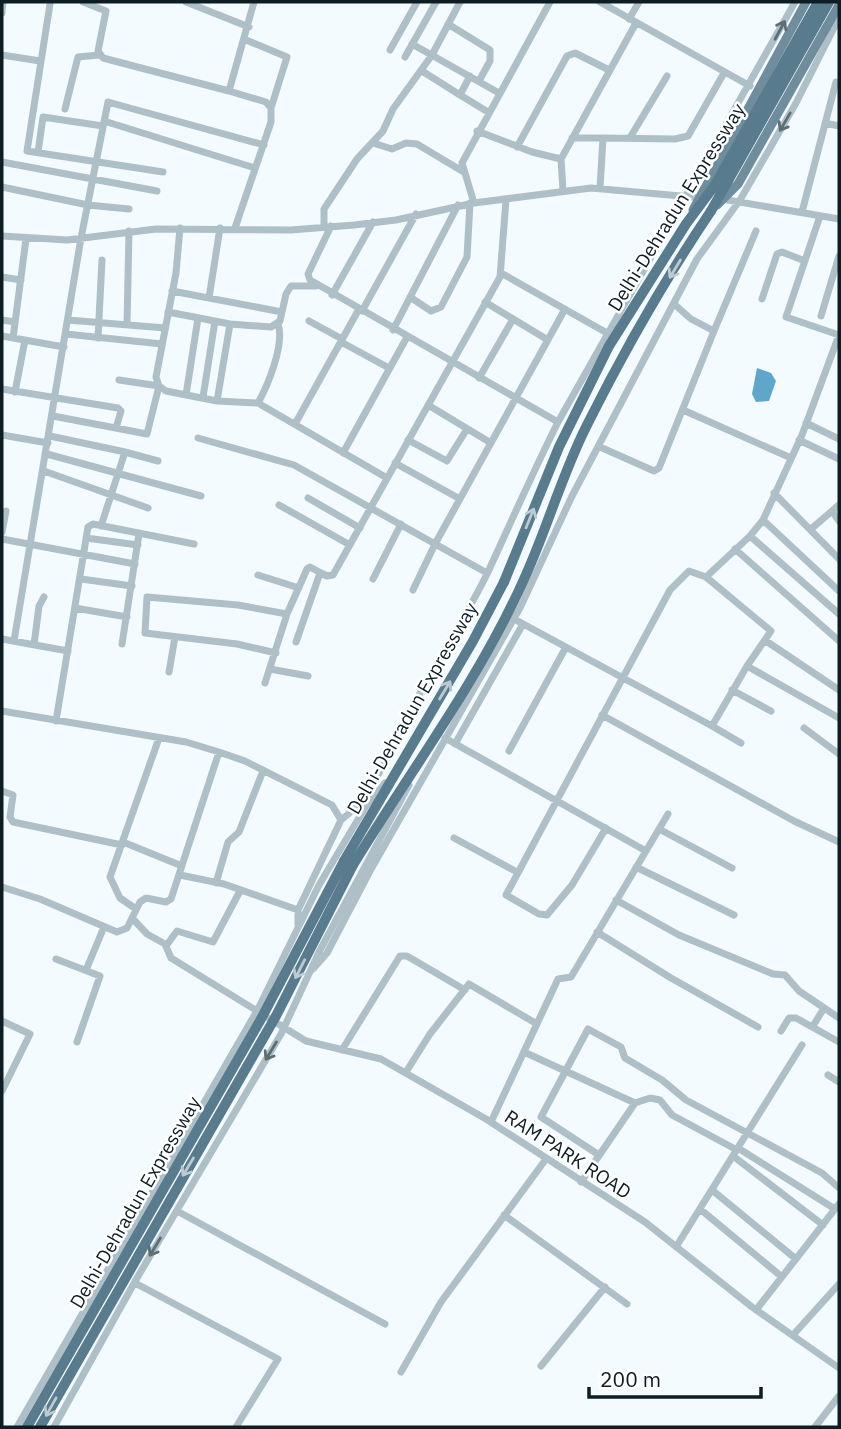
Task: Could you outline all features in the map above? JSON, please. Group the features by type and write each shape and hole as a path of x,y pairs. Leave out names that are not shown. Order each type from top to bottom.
{"highway":[{"name":"Delhi-Dehradun Expressway","path":"27,1427 349,863 397,769 473,642 504,582 582,396 609,346 686,224 715,185 818,2"},
{"name":"Delhi-Dehradun Expressway","path":"40,1427 280,1009 349,863 413,776 521,587 586,427 636,334 711,211 829,2"}],"main road":[{"path":"686,224 806,2"},
{"path":"711,211 738,184 839,5"}],"street":[{"path":"2,13 3,2"},
{"path":"83,2 106,11 99,55"},
{"path":"186,2 249,27"},
{"path":"229,91 246,40 254,2"},
{"path":"390,50 417,2"},
{"path":"405,57 436,2"},
{"path":"460,2 422,71 416,75 373,143 358,159 324,209 327,227 308,274 317,286 332,295 558,422"},
{"path":"410,297 430,311 440,307 467,257 472,203 462,170 465,155 550,2"},
{"path":"600,2 750,86"},
{"path":"563,191 561,159 609,70 633,21 639,2"},
{"path":"298,929 298,910 341,820 351,813 390,757 411,711 487,573 558,422 795,2"},
{"path":"50,4 26,148 163,172"},
{"path":"313,969 327,953 445,738 514,620 572,496 697,259 740,200 796,103 839,18"},
{"path":"448,24 490,50 490,61 479,81"},
{"path":"235,228 264,145 271,108 287,57 246,40"},
{"path":"412,44 499,93"},
{"path":"517,147 566,56 575,53 609,70"},
{"path":"2,55 40,61"},
{"path":"65,109 78,57 99,55 111,61 266,102 271,108"},
{"path":"422,71 488,112"},
{"path":"572,138 631,136 675,139 688,136 724,73"},
{"path":"460,95 470,76"},
{"path":"631,136 667,76"},
{"path":"802,212 836,82"},
{"path":"14,641 81,238 108,102 264,145"},
{"path":"831,103 839,105"},
{"path":"38,152 43,117 103,124 255,168"},
{"path":"825,122 839,126"},
{"path":"477,131 517,147 561,159"},
{"path":"600,188 603,138"},
{"path":"373,143 392,149 406,143 417,144 462,170"},
{"path":"2,162 157,191"},
{"path":"2,187 88,205 129,209"},
{"path":"2,236 26,239 81,238 129,231 180,228 291,230 373,222 458,205 600,188 740,200 839,219"},
{"path":"265,683 288,614 309,566 327,576 333,575 501,273 506,200"},
{"path":"393,330 458,205"},
{"path":"295,424 416,214"},
{"path":"706,577 750,536 763,520 806,424 839,335 786,317 820,216"},
{"path":"332,295 373,222"},
{"path":"53,416 148,433 159,387 156,377 172,291 180,228"},
{"path":"209,298 220,228"},
{"path":"127,325 129,231"},
{"path":"600,447 656,471 756,231"},
{"path":"13,338 26,239"},
{"path":"762,299 777,254 782,252 805,261"},
{"path":"821,316 839,256"},
{"path":"98,338 102,260"},
{"path":"501,273 607,333"},
{"path":"2,277 21,280"},
{"path":"258,403 272,373 280,333 278,324 291,286 317,286"},
{"path":"172,291 282,312"},
{"path":"485,302 548,340"},
{"path":"674,304 691,319 714,331"},
{"path":"413,590 435,544 565,309"},
{"path":"168,312 266,328 278,324"},
{"path":"186,395 198,318"},
{"path":"479,378 513,319"},
{"path":"2,320 15,322"},
{"path":"68,320 165,328"},
{"path":"203,397 215,321"},
{"path":"309,321 389,368"},
{"path":"217,401 230,324"},
{"path":"66,334 162,344"},
{"path":"2,336 64,347"},
{"path":"343,453 407,337"},
{"path":"15,391 25,340"},
{"path":"119,380 217,401 258,403 387,478"},
{"path":"2,389 120,408 116,428"},
{"path":"428,405 491,443"},
{"path":"683,410 791,458"},
{"path":"806,424 839,439"},
{"path":"408,440 447,461 467,429"},
{"path":"2,435 49,439 125,452 158,461"},
{"path":"198,438 281,460 487,573"},
{"path":"799,440 839,459"},
{"path":"101,526 125,452"},
{"path":"47,454 201,496"},
{"path":"395,463 460,499"},
{"path":"44,471 148,508"},
{"path":"774,493 839,559"},
{"path":"308,498 360,528"},
{"path":"279,505 350,545"},
{"path":"811,529 839,505"},
{"path":"2,532 6,511"},
{"path":"832,511 839,521"},
{"path":"763,520 839,591"},
{"path":"373,579 401,524"},
{"path":"56,721 90,525 194,544"},
{"path":"122,644 139,534"},
{"path":"750,536 839,614"},
{"path":"86,538 138,545"},
{"path":"2,539 135,564"},
{"path":"736,549 839,641"},
{"path":"606,828 572,885 547,915 539,914 506,895 621,676 674,583 689,571 706,577 770,629 771,634 747,666 712,726"},
{"path":"296,642 321,573"},
{"path":"258,575 299,588"},
{"path":"81,579 132,586"},
{"path":"276,653 237,644 145,633 148,596 238,605 288,614"},
{"path":"34,645 38,606 44,597"},
{"path":"75,608 127,617"},
{"path":"514,620 741,743"},
{"path":"455,744 523,624"},
{"path":"169,672 175,637"},
{"path":"2,639 68,651"},
{"path":"766,642 839,690"},
{"path":"509,751 566,647"},
{"path":"747,666 839,718"},
{"path":"270,669 308,676"},
{"path":"732,690 771,711"},
{"path":"2,711 159,738 219,752 332,806 341,820"},
{"path":"602,715 794,821 839,842"},
{"path":"804,727 839,754"},
{"path":"136,909 120,898 110,880 159,738"},
{"path":"445,738 646,851"},
{"path":"2,887 40,899 121,932 146,898 169,902 219,752"},
{"path":"17,1427 156,1181 258,1009 319,885 366,806 397,769"},
{"path":"216,883 229,840 239,832 263,771"},
{"path":"54,1427 284,1027 320,950 413,776"},
{"path":"2,791 13,795 10,817 13,822 122,843 183,866"},
{"path":"491,1122 558,979 570,979 668,814"},
{"path":"659,829 732,868"},
{"path":"454,838 517,872"},
{"path":"636,867 734,915"},
{"path":"180,875 216,883 298,910"},
{"path":"166,946 177,931 213,942 240,891"},
{"path":"616,900 679,934 785,975 799,991 839,1018"},
{"name":"RAM PARK ROAD","path":"132,918 147,934 166,946 171,958 313,1044 369,1054 406,1072 491,1122 645,1222 756,1310 839,1368"},
{"path":"86,970 104,927"},
{"path":"597,932 758,1027"},
{"path":"342,1050 402,955 465,990"},
{"path":"56,959 100,978 77,1042"},
{"path":"406,1072 429,1034 470,984 537,1024"},
{"path":"813,1026 824,1008"},
{"path":"781,1031 792,1018 813,1026 839,1042"},
{"path":"2,1021 30,1034 2,1091"},
{"path":"599,1156 541,1119 586,1031 590,1029 621,1047 625,1058 662,1080 686,1100 748,1132 836,1185 839,1174"},
{"path":"676,1247 802,1045"},
{"path":"524,1052 635,1103"},
{"path":"828,1075 839,1082"},
{"path":"581,1182 635,1103 650,1098 660,1100 669,1113 736,1152 837,1206 756,1310"},
{"path":"736,1152 823,1224"},
{"path":"401,1373 441,1302 546,1158"},
{"path":"712,1190 796,1259"},
{"path":"700,1209 782,1277"},
{"path":"177,1210 386,1324"},
{"path":"504,1215 627,1304"},
{"path":"135,1283 278,1359 236,1427"},
{"path":"793,1335 839,1284"},
{"path":"541,1366 605,1287"},
{"path":"815,1427 839,1396"}],"water":[{"path":"757,368 771,373 776,381 769,401 756,402 752,394"}]}
